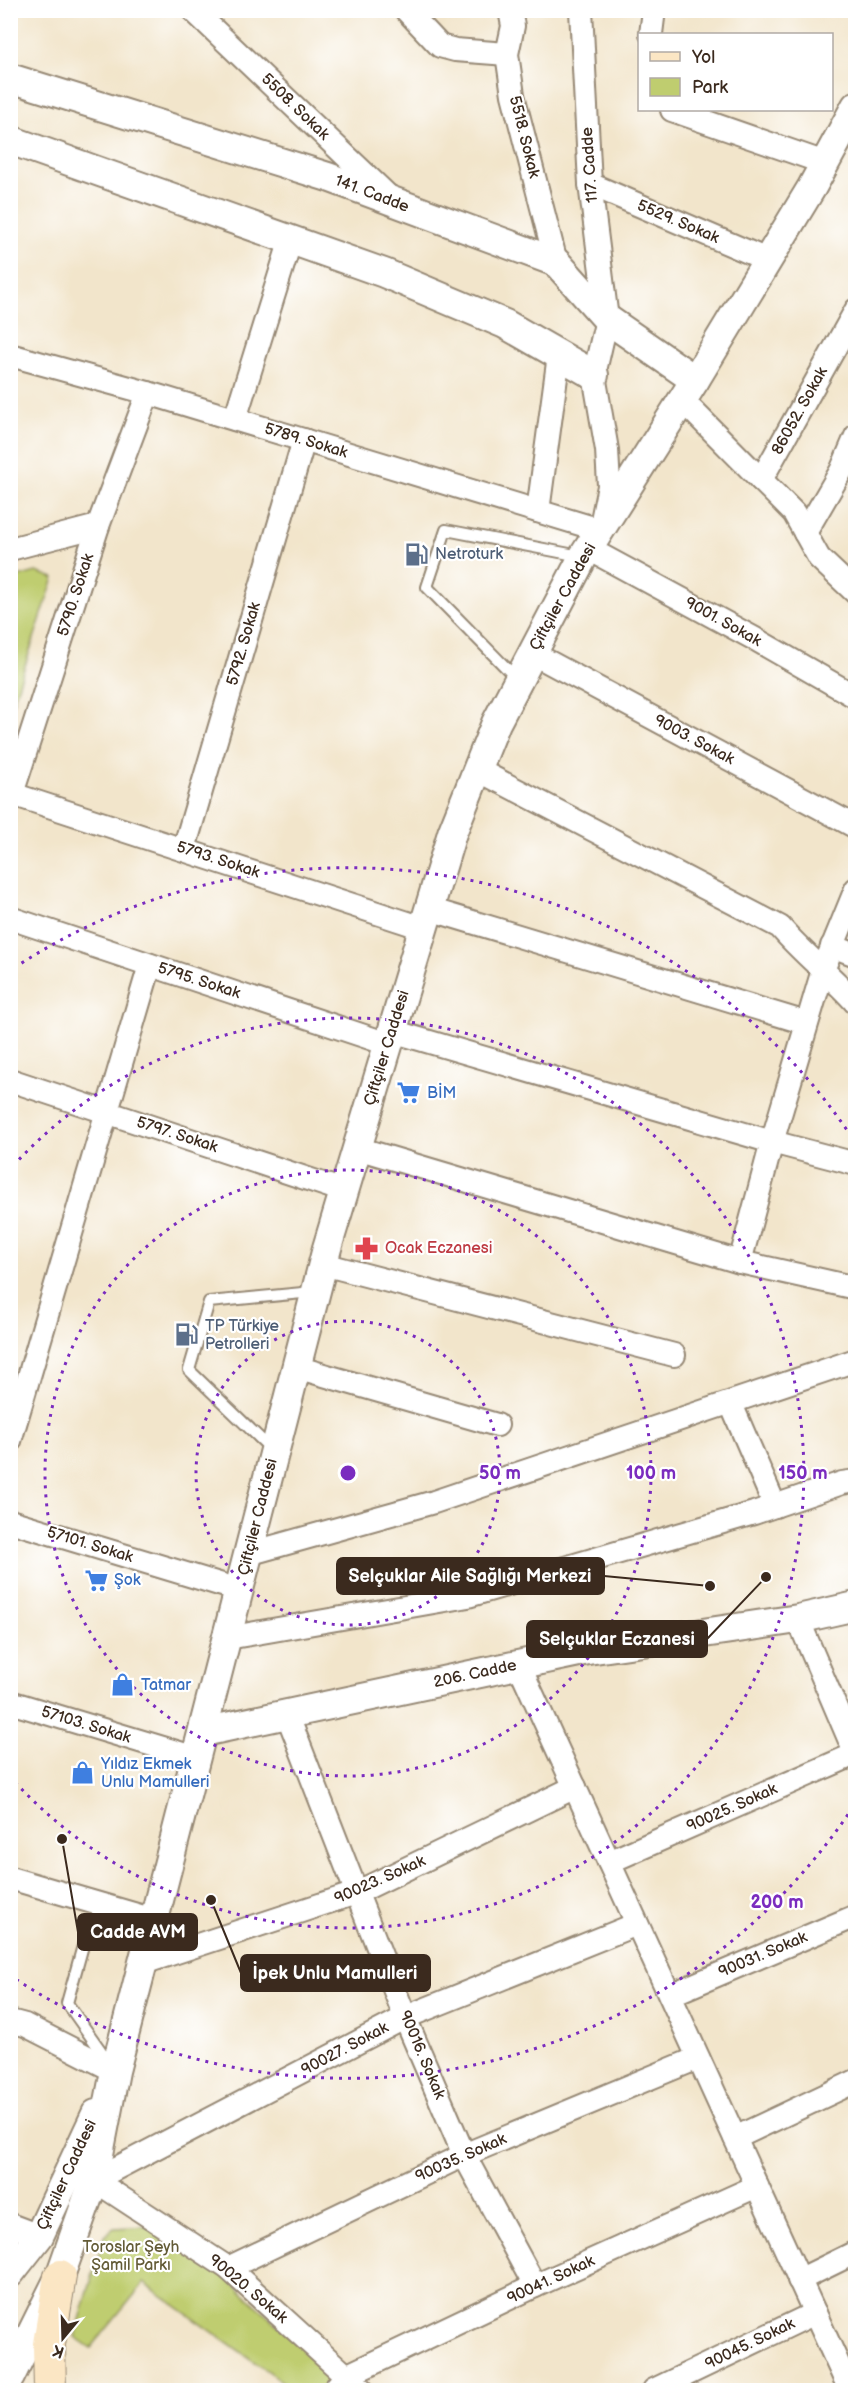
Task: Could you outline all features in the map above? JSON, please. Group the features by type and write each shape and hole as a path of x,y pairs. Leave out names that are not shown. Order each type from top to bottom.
{"main road":[{"path":"50,2391 49,2344 60,2276"}],"street":[{"name":"5508. Sokak","path":"193,10 396,204"},
{"path":"406,10 440,46 455,50 507,54"},
{"name":"5518. Sokak","path":"510,10 513,26 507,54 513,95 555,262"},
{"name":"117. Cadde","path":"581,10 590,184 607,320"},
{"path":"651,33 654,10"},
{"name":"141. Cadde","path":"10,78 328,177 555,262 607,320 689,390"},
{"name":"Çiftçiler Caddesi","path":"10,2377 60,2276 94,2180 115,2071 323,1264 452,833 496,723 591,545 689,390 825,163 855,106"},
{"path":"675,111 825,163"},
{"path":"10,140 384,273 505,324 594,375"},
{"name":"5529. Sokak","path":"590,184 767,260"},
{"path":"235,419 291,239"},
{"name":"86052. Sokak","path":"761,480 855,310"},
{"path":"591,545 609,486 607,450 594,375 607,320"},
{"name":"5789. Sokak","path":"10,355 148,393 538,511 591,545"},
{"path":"538,511 559,355"},
{"path":"689,390 761,480 794,513 819,558 855,593"},
{"name":"5790. Sokak","path":"11,797 98,526 148,393"},
{"name":"5792. Sokak","path":"184,849 304,440"},
{"path":"805,532 841,471 854,442"},
{"path":"10,549 98,526"},
{"name":"9001. Sokak","path":"591,545 855,697"},
{"name":"9003. Sokak","path":"532,653 855,827"},
{"path":"478,770 780,927 796,946 855,1003"},
{"name":"5793. Sokak","path":"11,797 426,919 806,1023"},
{"path":"740,1262 806,1023 823,970 855,889"},
{"name":"5795. Sokak","path":"10,918 150,965 390,1038 855,1164"},
{"path":"832,946 855,955"},
{"path":"10,1441 150,965"},
{"name":"5797. Sokak","path":"10,1080 344,1191"},
{"path":"357,1148 740,1262 855,1288"},
{"path":"323,1264 674,1355"},
{"path":"248,1554 434,1502 731,1404 855,1360"},
{"path":"296,1367 498,1425"},
{"path":"731,1404 775,1506"},
{"path":"227,1638 468,1596 855,1481"},
{"name":"57101. Sokak","path":"10,1521 239,1590"},
{"name":"206. Cadde","path":"199,1745 287,1714 588,1650 798,1620 855,1605"},
{"path":"798,1620 855,1754"},
{"path":"519,1665 850,2391"},
{"name":"57103. Sokak","path":"10,1702 199,1745"},
{"name":"90016. Sokak","path":"287,1714 356,1893 464,2155 535,2286"},
{"name":"90025. Sokak","path":"609,1862 855,1754"},
{"name":"90023. Sokak","path":"143,1963 356,1893 575,1787"},
{"path":"10,1878 154,1920"},
{"name":"90031. Sokak","path":"670,1995 855,1916"},
{"name":"90027. Sokak","path":"94,2180 406,2017 638,1924"},
{"path":"10,2021 25,2025 115,2071"},
{"name":"90035. Sokak","path":"228,2268 464,2155 698,2058"},
{"name":"Çiftçiler Caddesi","path":"10,2273 39,2236 115,2071"},
{"path":"735,2138 855,2081"},
{"name":"90020. Sokak","path":"94,2180 228,2268 347,2386"},
{"name":"90041. Sokak","path":"347,2386 535,2286 757,2187"},
{"path":"10,2225 39,2236"},
{"path":"800,2280 855,2252"},
{"name":"90045. Sokak","path":"654,2391 814,2313"}],"lane":[{"path":"518,680 427,587 446,530 591,545"},
{"path":"274,1452 189,1370 209,1302 316,1292"},
{"path":"115,2071 67,2003 89,1924 154,1920"}],"green space":[{"path":"36,572 54,578 11,708 11,579"},
{"name":"Toroslar Şeyh Şamil Parkı","path":"148,2226 222,2274 336,2377 324,2390 294,2390 144,2283 91,2348 75,2337 104,2236 114,2228"}],"place":[{"name":"Netroturk","path":"417,554"},
{"name":"BİM","path":"409,1093"},
{"name":"Ocak Eczanesi","path":"367,1248"},
{"name":"TP Türkiye Petrolleri","path":"187,1335"},
{"name":"Selçuklar Eczanesi","path":"766,1577"},
{"name":"Şok","path":"96,1580"},
{"name":"Selçuklar Aile Sağlığı Merkezi","path":"710,1586"},
{"name":"Tatmar","path":"123,1685"},
{"name":"Yıldız Ekmek Unlu Mamulleri","path":"83,1773"},
{"name":"Cadde AVM","path":"62,1839"},
{"name":"İpek Unlu Mamulleri","path":"211,1900"}]}
